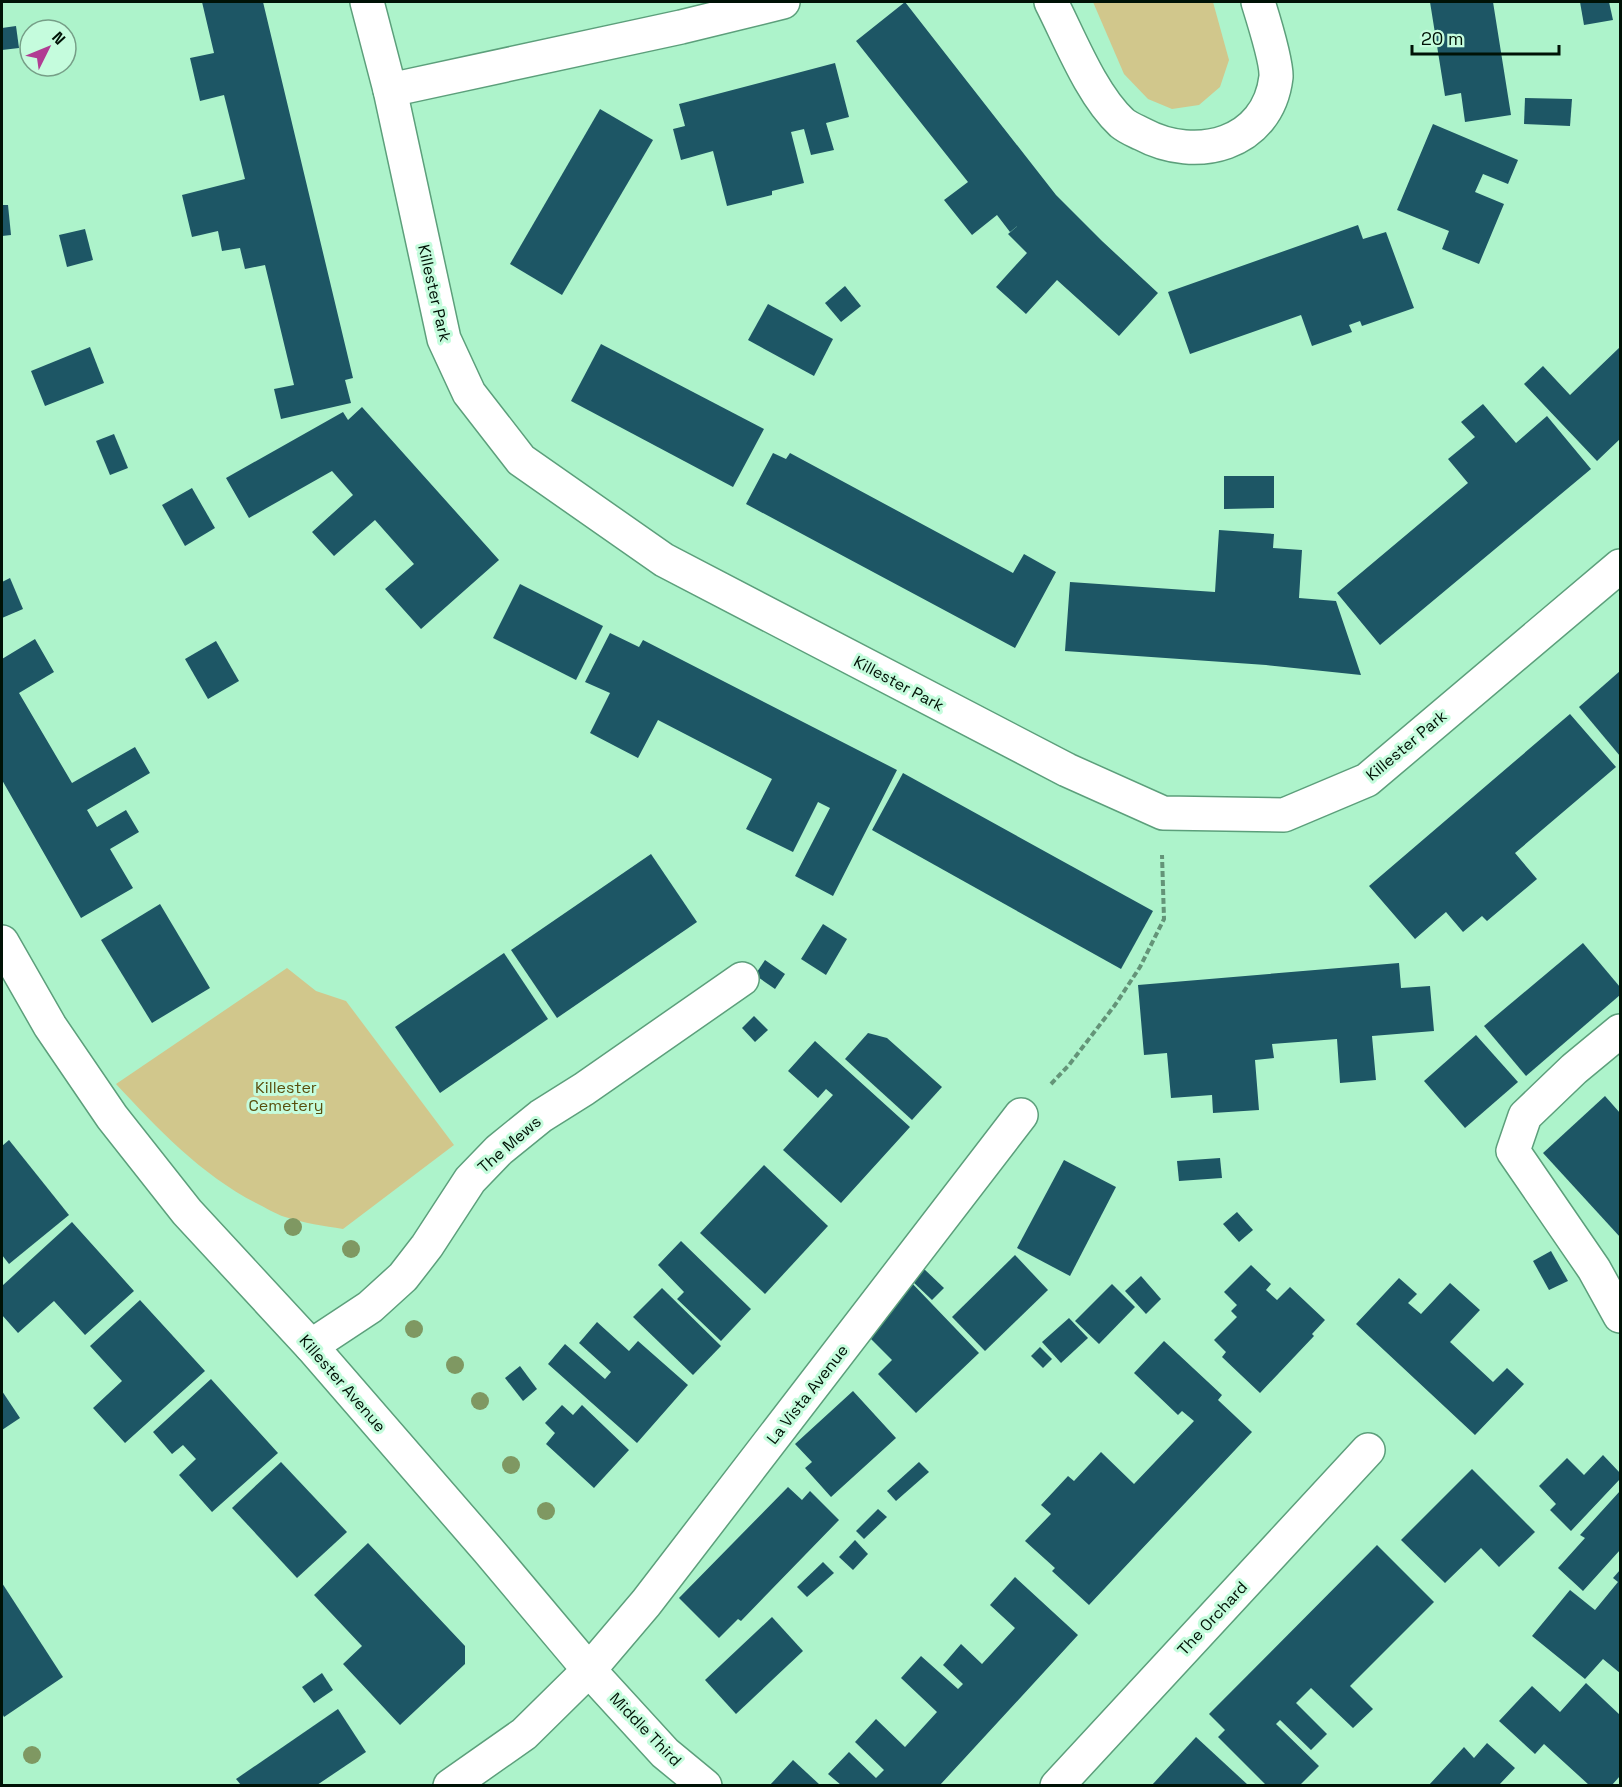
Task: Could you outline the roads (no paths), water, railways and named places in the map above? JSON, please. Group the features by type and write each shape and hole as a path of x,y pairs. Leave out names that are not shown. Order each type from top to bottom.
{"street":[{"name":"Killester Park","path":"367,2 390,90 444,339 469,393 521,460 664,560 1067,770 1163,813 1284,815 1366,780 1620,566"},
{"path":"390,90 681,27 783,2"},
{"path":"1051,2 1095,89 1123,124 1154,140 1177,146 1203,148 1228,141 1253,127 1269,103 1276,75 1258,2"},
{"name":"Killester Avenue","path":"2,942 50,1026 112,1117 187,1212 311,1346 589,1670"},
{"name":"The Mews","path":"311,1346 370,1307 403,1277 427,1246 470,1180 498,1150 541,1116 584,1089 742,979"},
{"path":"1620,1031 1574,1069 1525,1116 1513,1151 1594,1269 1620,1316"},
{"name":"La Vista Avenue","path":"589,1670 646,1603 1021,1115"},
{"name":"The Orchard","path":"1057,1785 1368,1450"},
{"path":"450,1785 524,1734 589,1670"},
{"name":"Middle Third","path":"589,1670 665,1753 705,1785"}],"park label":[{"name":"Killester Cemetery","path":"286,1096"}]}
